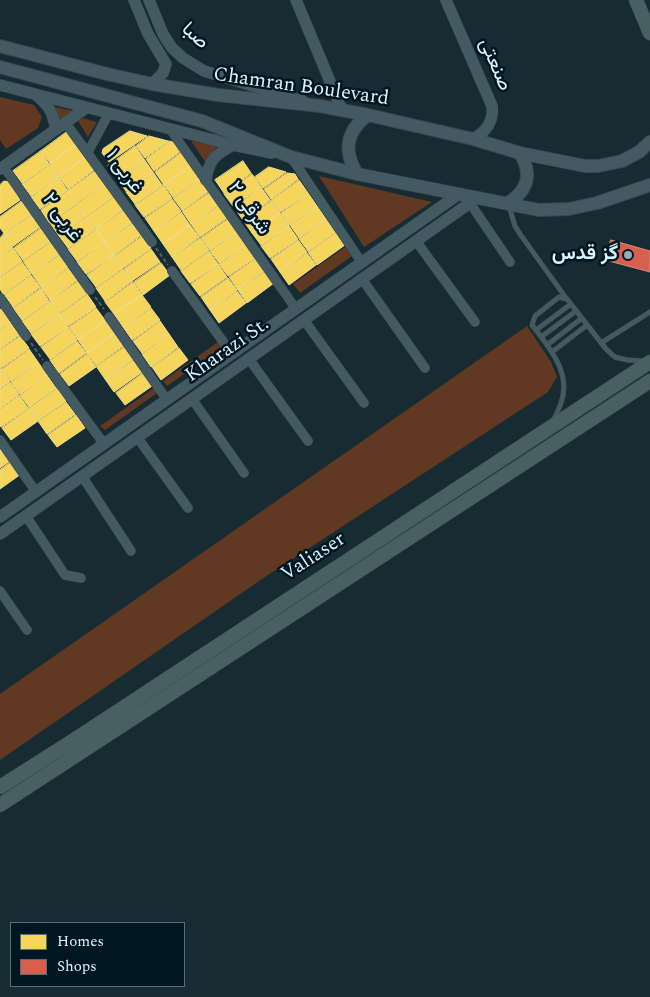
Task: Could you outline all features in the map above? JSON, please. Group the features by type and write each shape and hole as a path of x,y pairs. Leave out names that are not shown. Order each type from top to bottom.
{"main road":[{"path":"636,0 650,33"},
{"name":"Chamran Boulevard","path":"0,46 152,84 218,95 342,110 585,166 598,166 622,161 639,152 650,142"},
{"path":"0,67 202,121 291,158 357,174 459,194 474,200 508,203 539,210 569,209 597,203 650,185"},
{"path":"357,174 351,164 348,142 352,131 368,115"},
{"path":"508,203 517,198 527,181 528,171 520,152"},
{"name":"Valiaser","path":"0,787 650,362"},
{"name":"Valiaser","path":"0,805 650,381"}],"street":[{"name":"صبا","path":"134,0 148,34 166,64 163,73 152,84"},
{"name":"صبا","path":"149,0 163,34 172,48 183,58 204,71 320,106"},
{"path":"296,0 342,110"},
{"name":"صنعتی","path":"446,0 492,106 492,120 482,134 473,139"},
{"path":"0,85 233,145 291,158 362,263"},
{"path":"34,94 46,104 60,126"},
{"path":"1,165 86,108"},
{"path":"88,152 110,113"},
{"name":"۱ غربی","path":"60,126 88,152 152,242"},
{"name":"۲ شرقی","path":"170,129 296,309"},
{"path":"206,180 207,169 217,154 233,145"},
{"name":"۲ غربی","path":"1,165 90,290"},
{"name":"Kharazi St.","path":"3,516 459,194"},
{"path":"474,200 510,262"},
{"name":"Kharazi St.","path":"0,534 474,200"},
{"path":"416,241 475,322"},
{"path":"172,271 232,354"},
{"path":"362,279 425,368"},
{"path":"0,298 26,336"},
{"path":"110,318 167,400"},
{"path":"304,320 364,403"},
{"path":"249,358 308,440"},
{"path":"48,366 104,444"},
{"path":"192,399 244,473"},
{"path":"134,423 140,436 188,508"},
{"path":"0,440 36,492"},
{"path":"82,476 131,551"},
{"path":"3,516 13,525"},
{"path":"26,516 65,575 81,578"},
{"path":"0,591 27,630"}],"lane":[{"path":"508,203 515,226 520,234 606,349 615,356 627,360 650,362"},
{"path":"550,428 562,402 564,386 562,372 552,352 532,325 535,316 559,297 567,299"},
{"path":"536,330 571,304"},
{"path":"541,337 576,311"},
{"path":"601,343 650,312"},
{"path":"546,345 582,318"},
{"path":"552,352 587,325"}],"path":[{"path":"152,242 172,271"},
{"path":"90,290 110,318"},
{"path":"26,336 48,366"}],"shaded area":[{"path":"0,97 34,105 42,117 38,128 6,149 0,140"},
{"path":"54,107 74,111 58,120"},
{"path":"83,118 97,122 88,137 78,121"},
{"path":"191,141 217,146 206,163"},
{"path":"319,176 432,202 364,247"},
{"path":"345,247 352,256 300,293 293,284"},
{"path":"527,326 551,362 557,377 548,392 262,579 0,760 0,694"},
{"path":"218,342 222,347 167,386 163,381"},
{"path":"154,388 157,393 105,430 100,426"}],"building: Homes":[{"path":"68,131 77,144 50,163 41,151"},
{"path":"130,131 147,136 109,162 102,153 103,149"},
{"path":"149,136 168,141 145,158 136,146"},
{"path":"169,141 176,143 181,151 154,171 146,159"},
{"path":"77,144 86,157 59,176 50,163"},
{"path":"135,146 144,159 117,178 108,166"},
{"path":"41,151 49,164 22,183 13,171"},
{"path":"182,152 191,165 164,185 155,172"},
{"path":"86,157 95,169 68,189 59,176"},
{"path":"144,159 153,172 126,191 117,179"},
{"path":"243,161 251,173 224,193 215,180"},
{"path":"50,164 59,177 31,196 22,184"},
{"path":"191,165 200,178 173,197 164,185"},
{"path":"269,167 286,172 263,188 255,177"},
{"path":"96,170 105,183 77,202 68,190"},
{"path":"153,172 162,185 135,204 126,192"},
{"path":"287,173 295,174 298,179 271,199 264,189"},
{"path":"252,174 261,187 233,206 224,194"},
{"path":"59,177 67,190 40,209 31,197"},
{"path":"200,178 209,191 182,210 173,198"},
{"path":"299,180 308,193 280,212 271,200"},
{"path":"4,181 9,182 20,200 0,214 0,185"},
{"path":"105,183 114,196 86,216 77,203"},
{"path":"163,185 172,198 144,217 135,205"},
{"path":"261,187 270,200 243,220 234,207"},
{"path":"68,190 77,203 49,223 41,210"},
{"path":"210,192 219,204 191,224 182,211"},
{"path":"308,193 317,206 289,225 281,213"},
{"path":"114,197 123,209 96,229 87,216"},
{"path":"172,199 181,211 154,231 145,218"},
{"path":"22,201 31,214 4,233 0,228 0,217"},
{"path":"271,201 280,213 252,233 243,220"},
{"path":"77,204 86,216 59,236 50,223"},
{"path":"219,205 228,217 200,237 191,224"},
{"path":"317,206 326,219 299,238 290,225"},
{"path":"123,210 132,222 105,242 96,229"},
{"path":"181,212 190,225 163,244 154,231"},
{"path":"280,213 289,226 261,245 252,233"},
{"path":"31,215 40,227 12,247 3,234"},
{"path":"87,216 95,229 68,248 59,236"},
{"path":"229,218 238,231 210,250 201,238"},
{"path":"326,219 335,232 308,251 299,239"},
{"path":"132,223 141,235 114,255 105,242"},
{"path":"190,225 199,237 172,257 163,244"},
{"path":"289,226 298,239 270,258 261,246"},
{"path":"41,228 50,241 23,260 14,248"},
{"path":"96,229 105,242 77,261 68,249"},
{"path":"238,231 247,244 219,263 210,251"},
{"path":"336,232 345,245 317,265 308,252"},
{"path":"3,235 12,248 0,257 0,238"},
{"path":"142,236 151,248 123,268 114,256"},
{"path":"200,238 209,250 181,270 172,257"},
{"path":"298,240 307,252 280,272 271,259"},
{"path":"50,242 59,254 32,274 23,261"},
{"path":"105,242 114,255 86,274 77,262"},
{"path":"247,244 256,257 228,276 219,264"},
{"path":"13,248 22,261 0,276 0,257"},
{"path":"151,249 160,262 132,281 124,269"},
{"path":"209,251 218,264 190,283 181,271"},
{"path":"307,253 316,265 289,285 280,272"},
{"path":"59,255 68,267 41,287 32,274"},
{"path":"114,255 123,268 96,287 87,275"},
{"path":"256,258 265,270 238,290 229,277"},
{"path":"22,262 31,274 3,294 0,289 0,277"},
{"path":"161,263 170,275 143,295 134,282"},
{"path":"218,264 227,277 200,296 191,284"},
{"path":"68,268 77,280 50,300 41,287"},
{"path":"123,269 132,281 105,301 96,288"},
{"path":"265,271 274,283 247,303 238,290"},
{"path":"31,275 40,287 13,307 4,294"},
{"path":"228,278 237,290 210,310 201,297"},
{"path":"78,281 87,293 59,313 50,300"},
{"path":"133,282 142,295 114,314 105,302"},
{"path":"41,288 49,301 22,320 13,308"},
{"path":"237,291 246,303 219,323 210,310"},
{"path":"87,294 96,307 68,326 59,314"},
{"path":"142,295 151,307 123,327 114,314"},
{"path":"50,301 59,314 31,333 22,321"},
{"path":"96,308 105,320 78,340 69,327"},
{"path":"151,308 160,320 132,340 123,327"},
{"path":"0,310 10,322 0,329"},
{"path":"59,314 68,327 40,346 31,334"},
{"path":"105,320 114,333 87,353 78,340"},
{"path":"160,321 169,334 142,353 133,341"},
{"path":"10,322 19,335 0,349 0,330"},
{"path":"68,327 77,340 50,359 41,347"},
{"path":"114,333 123,346 96,365 87,353"},
{"path":"169,334 178,347 151,367 142,354"},
{"path":"20,336 29,348 1,368 0,350"},
{"path":"77,341 86,353 59,373 50,360"},
{"path":"124,347 133,359 105,379 96,366"},
{"path":"179,348 188,360 161,380 152,367"},
{"path":"29,349 38,362 11,381 2,369"},
{"path":"87,354 96,367 69,386 60,374"},
{"path":"133,360 142,372 114,392 105,379"},
{"path":"38,362 47,375 20,394 11,382"},
{"path":"0,369 10,381 0,388"},
{"path":"143,373 152,386 125,405 116,393"},
{"path":"47,375 56,388 29,407 20,395"},
{"path":"10,382 19,394 0,408 0,389"},
{"path":"57,388 66,401 38,420 29,408"},
{"path":"19,395 28,408 1,427 0,409"},
{"path":"66,402 75,414 47,434 38,421"},
{"path":"29,408 38,421 11,440 2,428"},
{"path":"76,415 85,428 57,447 48,435"},
{"path":"2,448 11,460 0,468 0,449"},
{"path":"12,461 21,474 0,489 0,470"}],"building: Shops":[{"name":"گز قدس","path":"611,240 650,251 650,272 605,260"}],"place":[{"name":"گز قدس","path":"628,255"}]}
